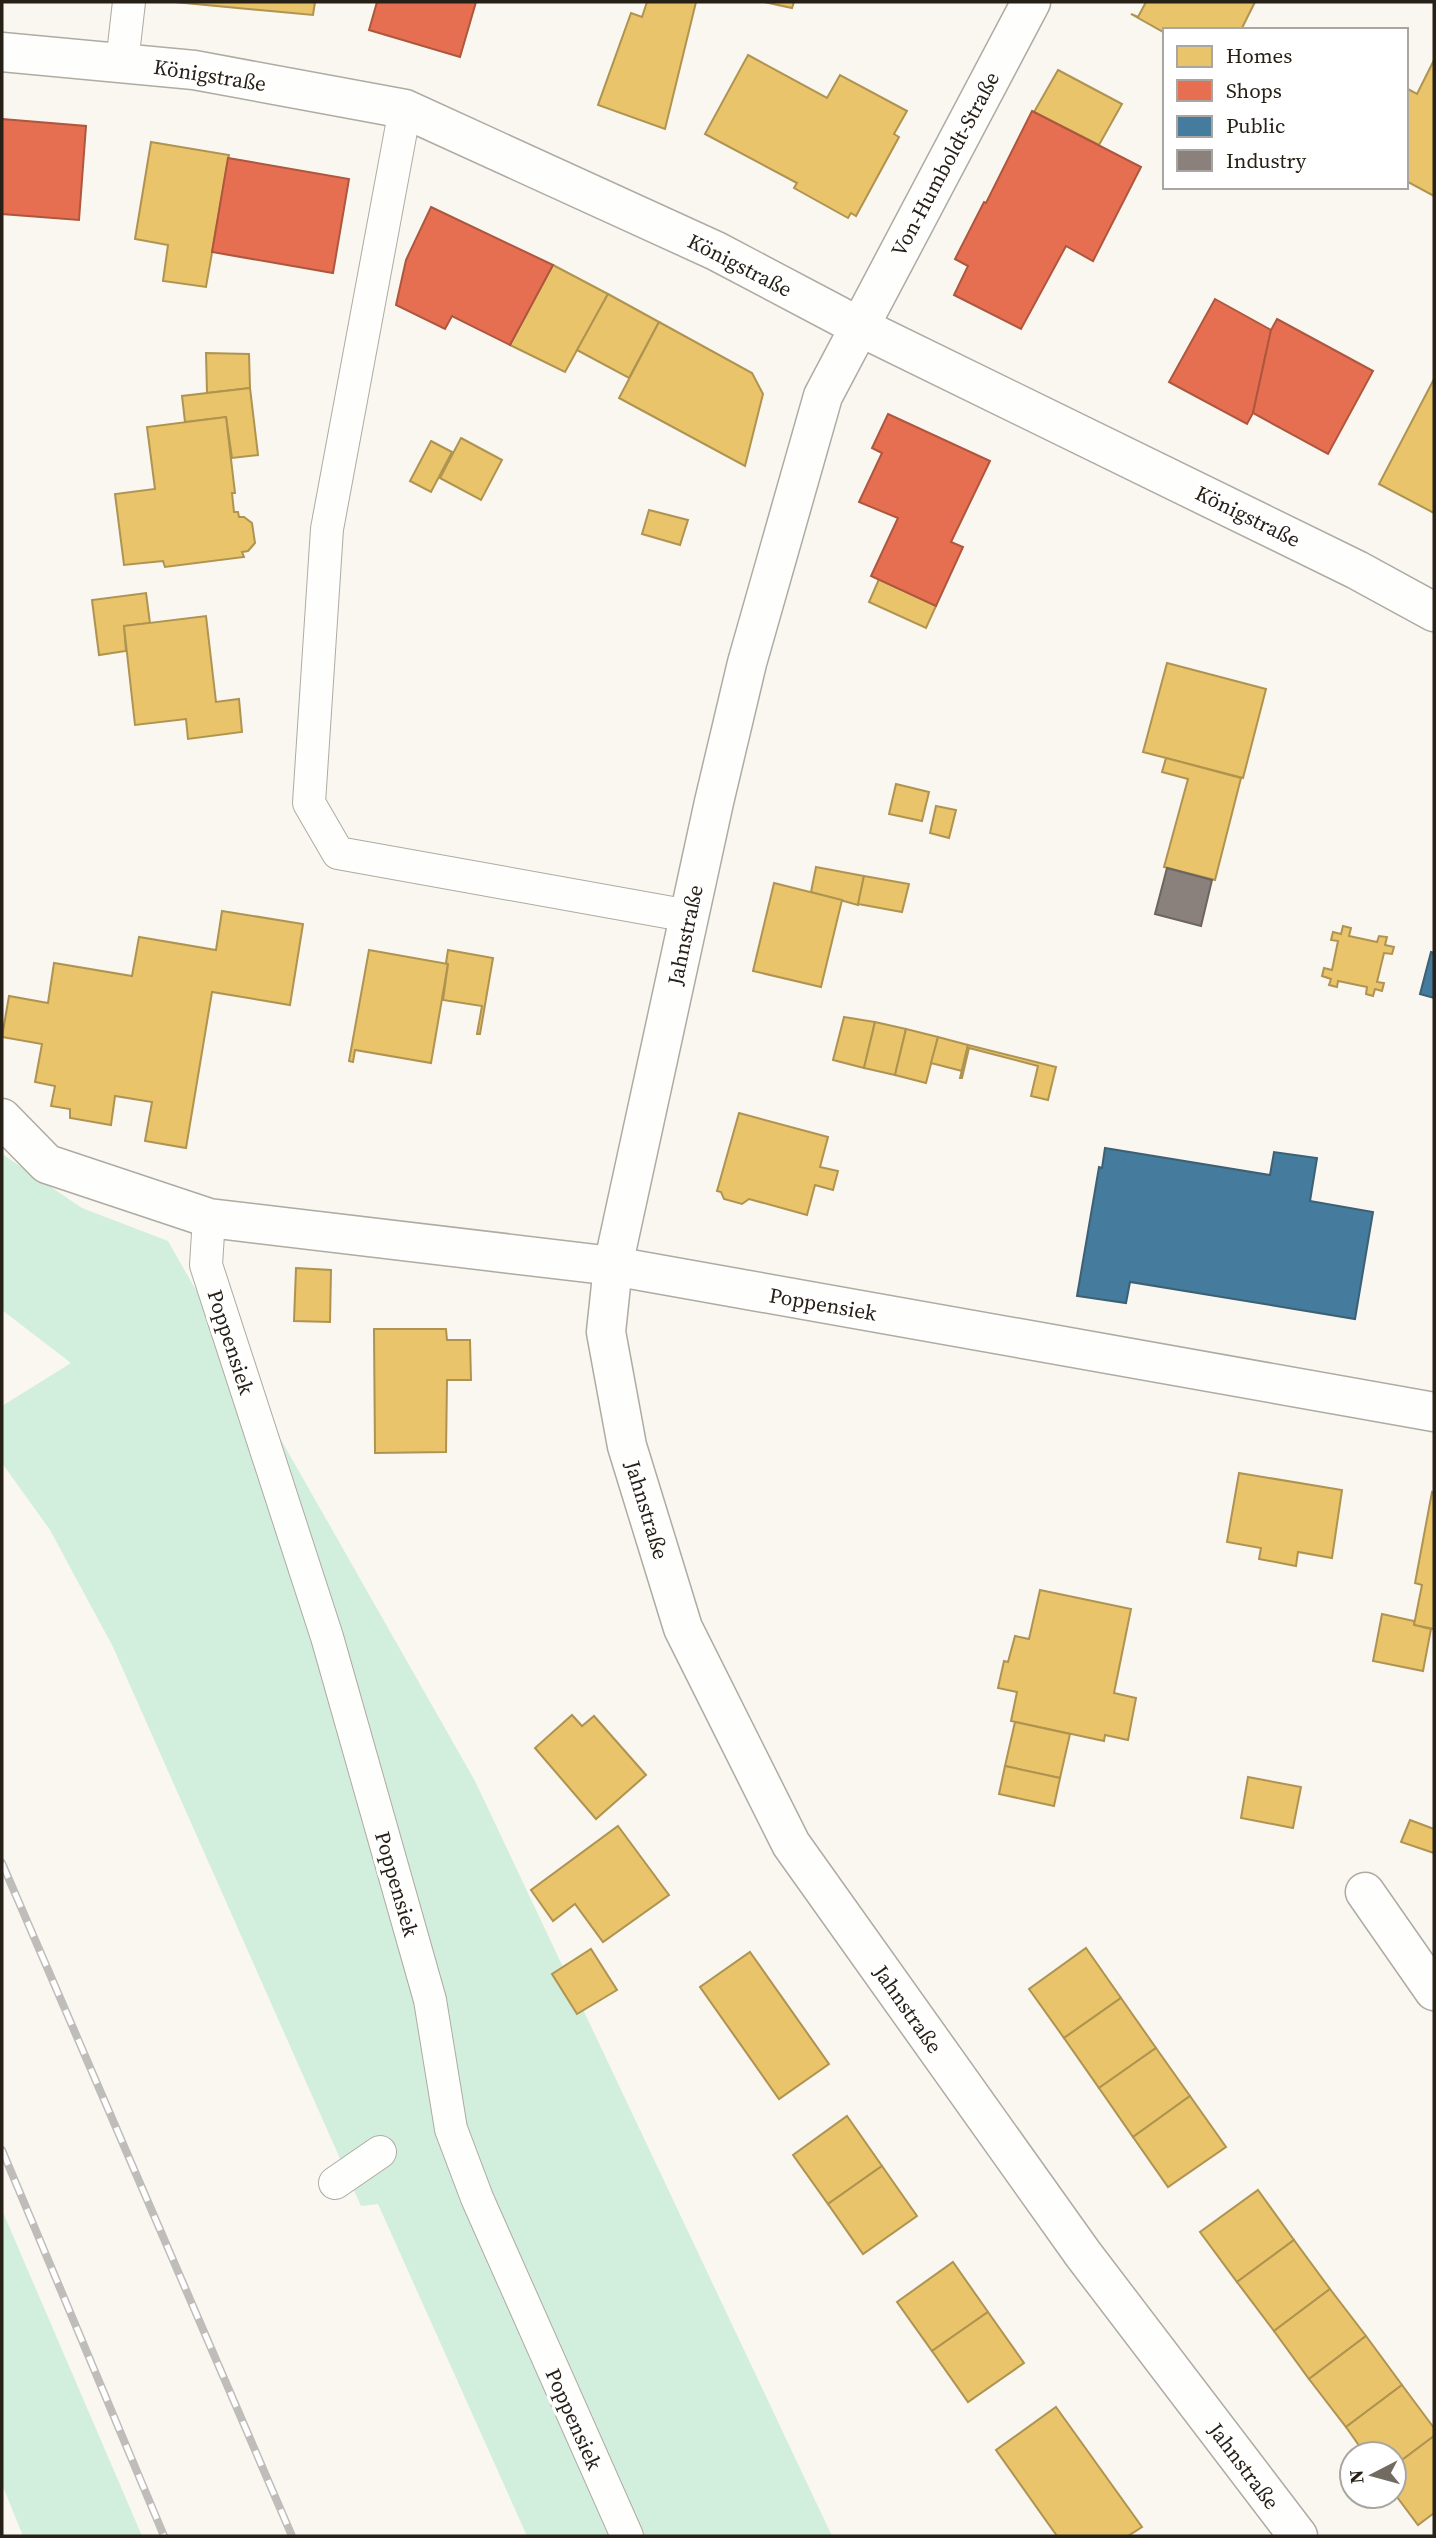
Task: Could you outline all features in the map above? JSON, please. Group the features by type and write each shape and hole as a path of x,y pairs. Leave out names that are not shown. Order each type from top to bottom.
{"street":[{"name":"Von-Humboldt-Straße","path":"858,326 1031,2"},
{"name":"Königstraße","path":"2,52 194,70 405,109 716,251 858,326 1357,570 1434,612"},
{"name":"Jahnstraße","path":"858,326 823,396 747,663 613,1266 606,1332 631,1459 683,1628 791,1844 1083,2254 1298,2536"},
{"name":"Poppensiek","path":"2,1118 47,1164 209,1218 613,1266 1434,1412"},
{"path":"1365,1892 1434,1992"}],"lane":[{"path":"122,63 130,2"},
{"path":"405,109 327,529 309,803 338,853 689,916"},
{"name":"Poppensiek","path":"209,1218 206,1265 334,1664 430,2000 451,2129 477,2198 626,2536"},
{"path":"335,2183 380,2152"}],"green space":[{"path":"2,1154 82,1208 168,1241 475,1781 832,2536 527,2536 378,2204 361,2206 113,1647 50,1530 2,1463 2,1406 71,1363 2,1310"},
{"path":"2,2210 142,2536 23,2536 2,2484"}],"building: Homes":[{"path":"174,2 315,2 313,15"},
{"path":"647,2 696,2 665,129 598,105 631,13 642,17"},
{"path":"764,2 794,2 792,8"},
{"path":"1146,2 1255,2 1242,28 1163,28 1163,32 1131,14 1138,17"},
{"path":"748,55 827,98 840,75 907,111 894,134 899,137 856,216 851,213 848,218 794,188 797,183 705,134"},
{"path":"1434,60 1434,196 1408,182 1408,89 1417,94"},
{"path":"1058,70 1122,104 1099,145 1034,112"},
{"path":"151,142 229,155 206,287 163,281 168,245 135,239"},
{"path":"553,265 608,294 565,372 510,345"},
{"path":"608,294 659,322 629,378 577,350"},
{"path":"659,322 752,373 763,394 745,466 619,398"},
{"path":"206,353 249,354 250,388 207,393"},
{"path":"1434,379 1434,513 1379,484"},
{"path":"250,388 258,455 232,458 226,417 185,422 182,396"},
{"path":"226,417 235,493 232,493 234,512 252,523 255,543 248,551 242,552 244,557 165,567 163,561 124,565 115,494 155,489 147,427"},
{"path":"461,438 502,460 481,500 440,478"},
{"path":"431,441 452,452 431,492 410,481"},
{"path":"649,510 688,520 680,545 642,534"},
{"path":"879,579 936,606 926,628 869,602"},
{"path":"146,593 150,623 124,626 126,651 99,655 92,600"},
{"path":"206,616 216,702 239,699 242,732 188,739 186,719 135,725 124,626"},
{"path":"1167,663 1266,689 1243,778 1143,752"},
{"path":"1166,758 1241,778 1215,880 1164,867 1188,779 1162,772"},
{"path":"896,784 929,792 922,821 889,814"},
{"path":"936,806 956,810 949,838 930,833"},
{"path":"816,867 864,876 858,905 811,892"},
{"path":"864,876 909,884 902,912 858,904"},
{"path":"774,883 842,900 821,987 753,971"},
{"path":"222,911 303,924 290,1005 212,992 186,1148 145,1141 152,1102 115,1096 111,1125 70,1118 70,1109 51,1106 55,1086 35,1082 42,1044 2,1037 9,996 48,1003 54,963 132,976 139,937 216,950"},
{"path":"1343,926 1351,928 1349,936 1377,942 1379,936 1387,937 1385,945 1394,947 1392,954 1384,953 1377,982 1384,983 1382,991 1375,989 1373,996 1366,994 1367,987 1338,981 1337,987 1329,985 1331,979 1322,976 1324,968 1332,970 1338,941 1331,940 1333,932 1341,934"},
{"path":"369,950 448,964 431,1063 355,1050 353,1062 349,1061"},
{"path":"448,950 493,958 480,1034 477,1034 482,1006 443,1000"},
{"path":"844,1017 875,1022 864,1068 833,1060"},
{"path":"875,1022 906,1029 895,1075 864,1068"},
{"path":"906,1029 938,1037 926,1083 895,1075"},
{"path":"938,1037 968,1045 962,1071 931,1063"},
{"path":"968,1045 1056,1067 1048,1100 1031,1096 1038,1066 969,1048 960,1078"},
{"path":"739,1113 828,1137 820,1167 838,1171 833,1190 815,1185 807,1215 749,1199 742,1204 724,1199 721,1192 717,1191"},
{"path":"296,1268 331,1270 330,1322 294,1321"},
{"path":"374,1329 446,1329 447,1340 470,1340 471,1380 447,1380 446,1452 375,1453"},
{"path":"1239,1473 1342,1490 1332,1558 1298,1552 1296,1566 1259,1559 1261,1548 1227,1542"},
{"path":"1432,1492 1434,1629 1414,1625 1422,1585 1415,1583"},
{"path":"1040,1590 1131,1609 1114,1693 1136,1698 1128,1740 1105,1735 1104,1741 1011,1721 1017,1692 998,1688 1004,1661 1008,1662 1015,1636 1029,1639"},
{"path":"1382,1614 1414,1621 1414,1625 1431,1629 1423,1671 1373,1661"},
{"path":"572,1715 582,1726 594,1716 646,1775 596,1819 535,1748"},
{"path":"1015,1722 1070,1734 1060,1778 1005,1766"},
{"path":"1005,1766 1060,1778 1054,1806 999,1794"},
{"path":"1248,1777 1301,1787 1293,1828 1241,1818"},
{"path":"1410,1820 1434,1829 1434,1853 1401,1842"},
{"path":"618,1826 669,1895 603,1942 575,1904 553,1921 531,1890"},
{"path":"1086,1948 1121,1998 1064,2038 1029,1989"},
{"path":"591,1949 617,1990 577,2014 552,1974"},
{"path":"750,1952 829,2064 779,2099 700,1987"},
{"path":"1121,1998 1156,2048 1099,2088 1064,2038"},
{"path":"1156,2048 1190,2096 1133,2137 1099,2088"},
{"path":"1190,2096 1226,2147 1168,2187 1133,2137"},
{"path":"847,2116 882,2166 828,2204 793,2155"},
{"path":"882,2166 917,2216 863,2254 828,2204"},
{"path":"1258,2190 1294,2240 1237,2282 1200,2232"},
{"path":"1294,2240 1330,2289 1274,2331 1237,2282"},
{"path":"953,2262 988,2312 932,2351 897,2302"},
{"path":"1330,2289 1366,2336 1309,2379 1274,2331"},
{"path":"988,2312 1024,2363 968,2402 932,2351"},
{"path":"1366,2336 1402,2385 1346,2427 1309,2379"},
{"path":"1402,2385 1434,2428 1434,2436 1408,2456 1408,2440 1355,2440 1346,2427"},
{"path":"1056,2407 1142,2527 1128,2536 1057,2536 996,2450"},
{"path":"1434,2436 1434,2513 1418,2525 1407,2510 1408,2456"}],"building: Shops":[{"path":"377,2 476,2 460,57 369,30"},
{"path":"1032,111 1141,167 1093,261 1066,246 1021,329 954,295 968,266 955,259"},
{"path":"2,119 86,126 79,220 2,214"},
{"path":"228,158 349,179 333,273 212,252"},
{"path":"431,207 553,265 510,345 452,316 445,329 396,305 406,260"},
{"path":"1215,299 1271,330 1253,413 1247,424 1169,382"},
{"path":"1277,319 1373,371 1328,454 1253,413 1271,330"},
{"path":"888,414 990,461 951,542 963,547 936,606 871,576 898,518 859,502 882,453 872,448"}],"building: Public":[{"path":"1431,952 1434,953 1434,998 1420,994"},
{"path":"1105,1148 1270,1175 1274,1152 1317,1158 1310,1201 1373,1212 1355,1319 1130,1282 1126,1303 1077,1296 1099,1167 1102,1168"}],"building: Industry":[{"path":"1167,868 1212,880 1201,926 1155,914"}],"railway":[{"path":"2,1863 292,2536"},
{"path":"2,2150 164,2536"}]}
